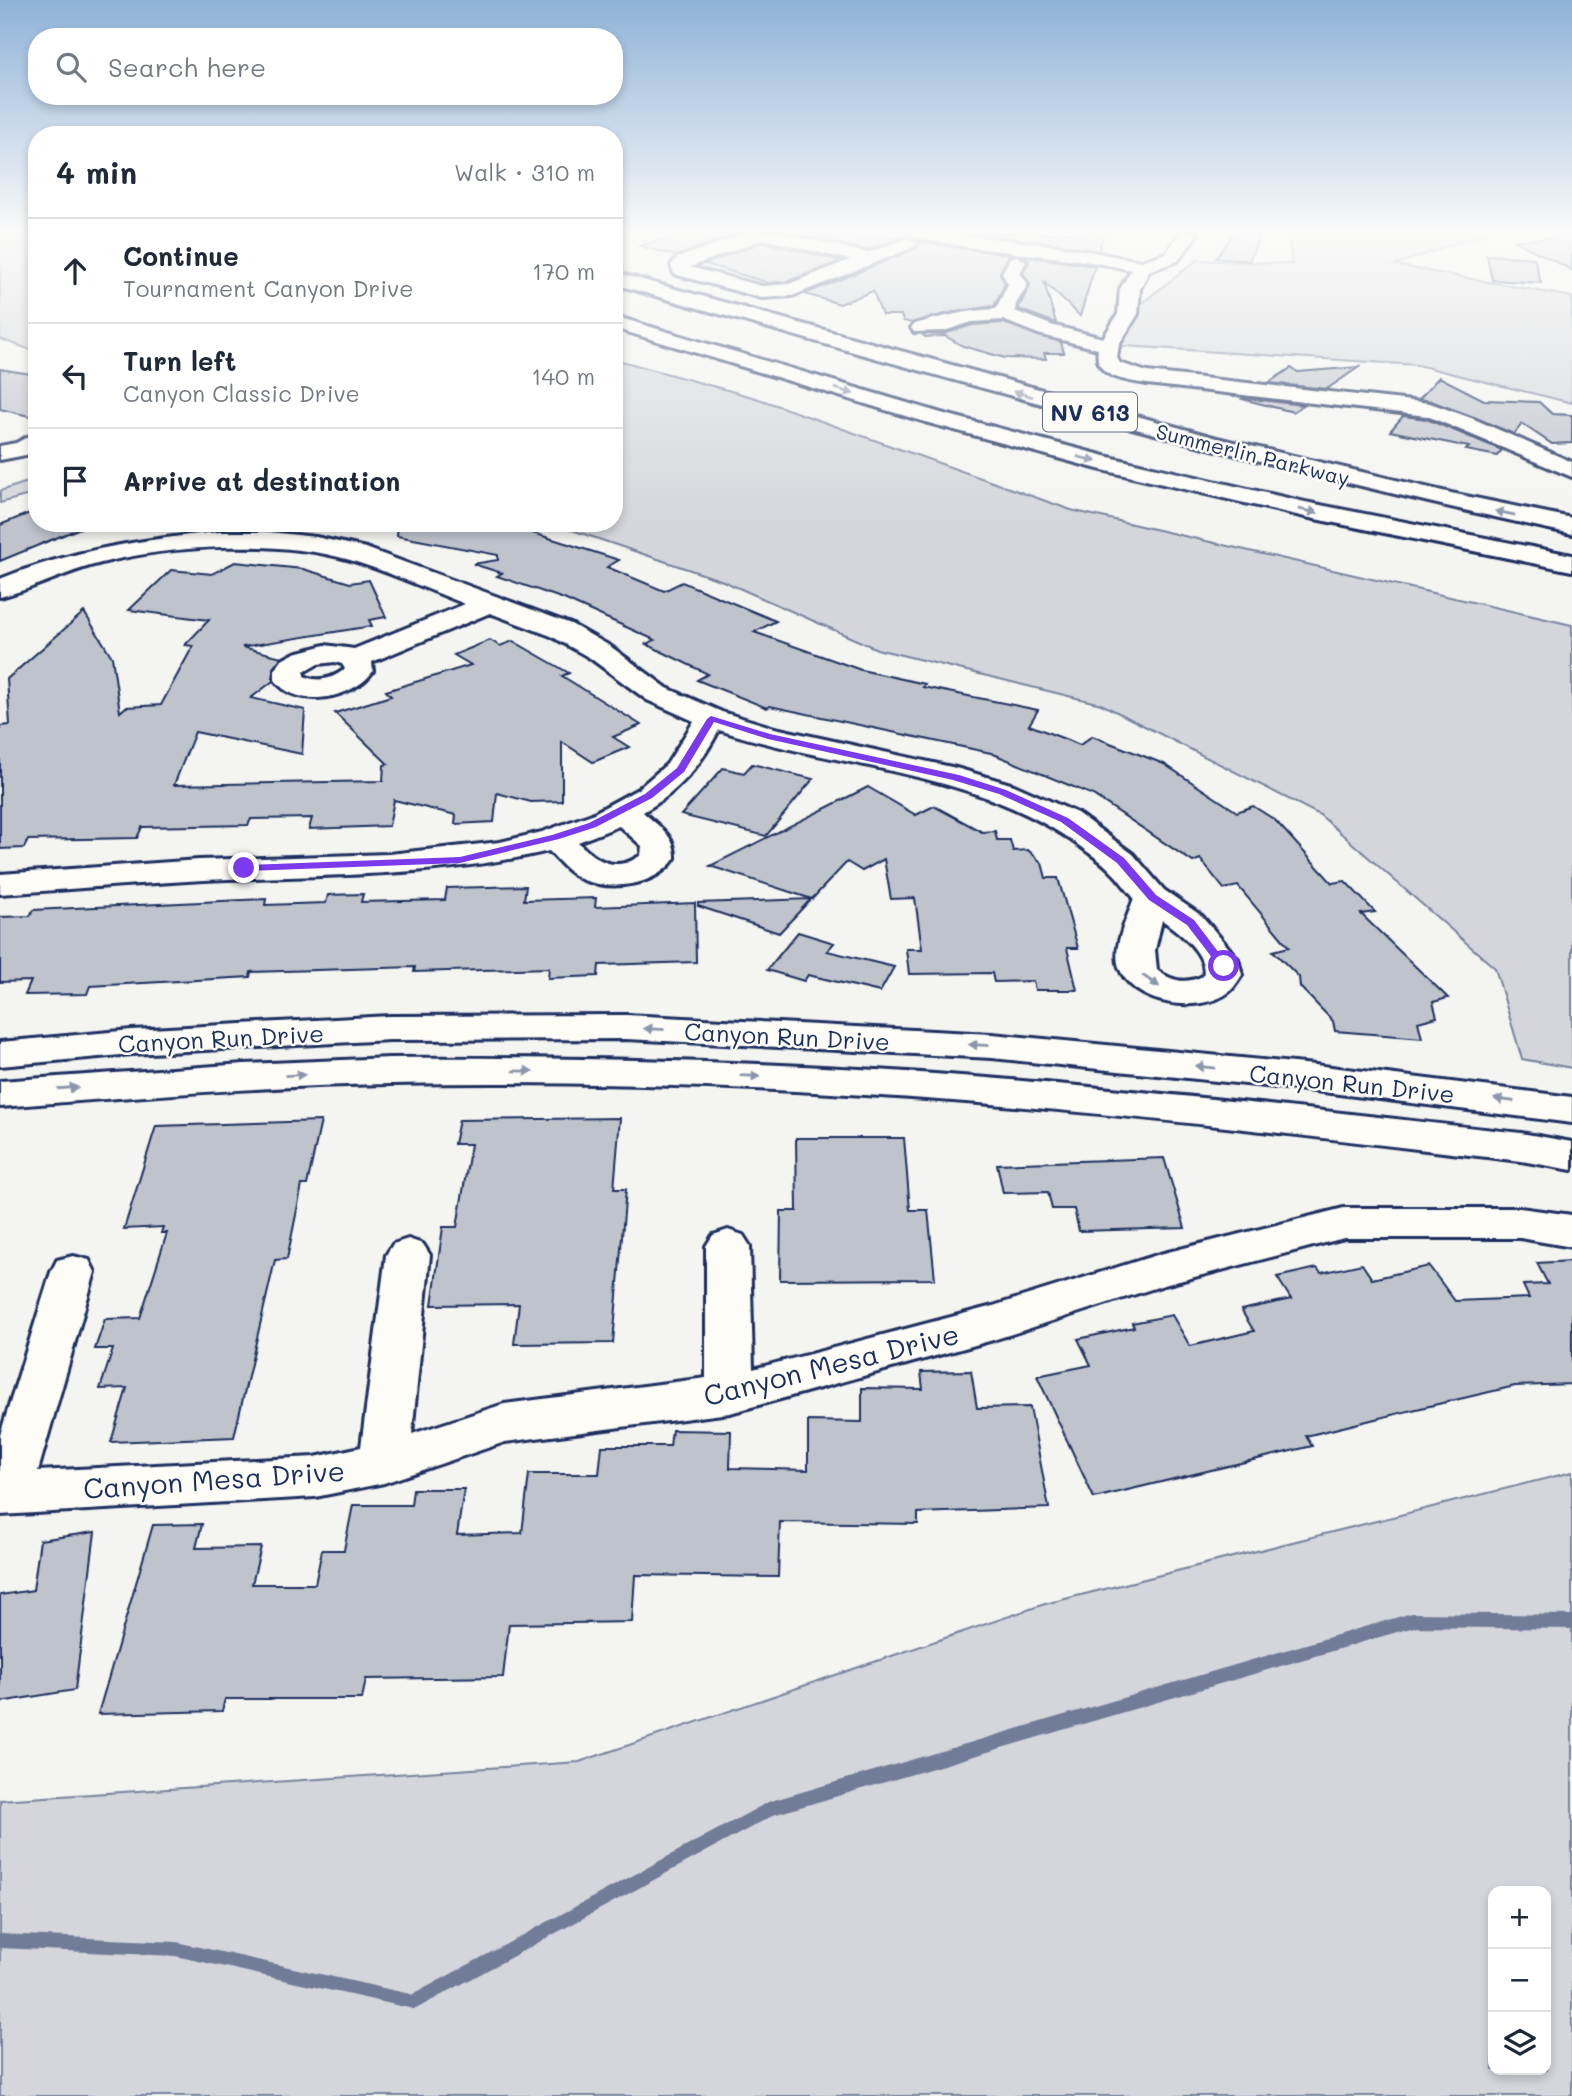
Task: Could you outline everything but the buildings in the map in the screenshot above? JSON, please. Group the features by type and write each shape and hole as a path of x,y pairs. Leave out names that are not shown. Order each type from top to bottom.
{"main road":[{"name":"Summerlin Parkway","path":"643,331 931,417 1116,466 1326,514 1572,564"},
{"name":"Summerlin Parkway","path":"803,331 1216,446 1379,486 1572,526"},
{"path":"1049,331 1110,345"},
{"path":"1118,331 1110,345 1107,358 1111,367 1122,373 1430,410 1460,419 1544,460 1572,470"},
{"path":"0,430 28,432"},
{"path":"0,453 23,449 28,445"},
{"path":"0,589 159,535 222,532 316,545 357,554 561,630 600,652 657,694 711,719 768,736 956,777 1003,792 1065,820 1121,860 1152,897"},
{"path":"354,659 491,603"},
{"path":"0,884 190,870 460,860 593,825 648,796 681,770 711,719"},
{"path":"555,837 594,872 619,874 643,869 658,858 659,844 621,810"},
{"name":"Canyon Run Drive","path":"0,1054 132,1042 390,1028 626,1027 992,1046 1315,1078 1572,1110"},
{"name":"Canyon Run Drive","path":"0,1094 124,1084 389,1071 653,1073 759,1077 969,1089 1072,1099 1521,1147 1572,1156"},
{"name":"Canyon Mesa Drive","path":"3,1493 315,1477 384,1463 504,1423 730,1394 993,1323 1160,1270 1344,1223 1520,1223 1572,1231"},
{"path":"728,1245 730,1394"},
{"path":"384,1463 408,1255"},
{"path":"3,1493 73,1272"}],"shaded area":[{"path":"0,331 28,331 28,349 0,339"},
{"path":"1118,331 1572,331 1572,403 1417,365 1109,345"},
{"path":"623,361 756,398 1071,510 1572,625 1572,1068 1522,1059 1495,968 1320,815 1101,704 877,649 723,581 578,532 623,532"},
{"path":"28,482 28,495 0,503 0,491"},
{"path":"1572,1472 1572,2096 0,2096 0,1800 579,1762 1045,1604"}],"waterway":[{"path":"0,1941 176,1949 414,2002 772,1808 1413,1620 1572,1622"}],"route":[{"path":"244,868 460,860 540,842 593,825 648,796 681,770 711,719 768,736 956,777 1003,792 1065,820 1121,860 1152,897 1191,923 1224,966"}]}
